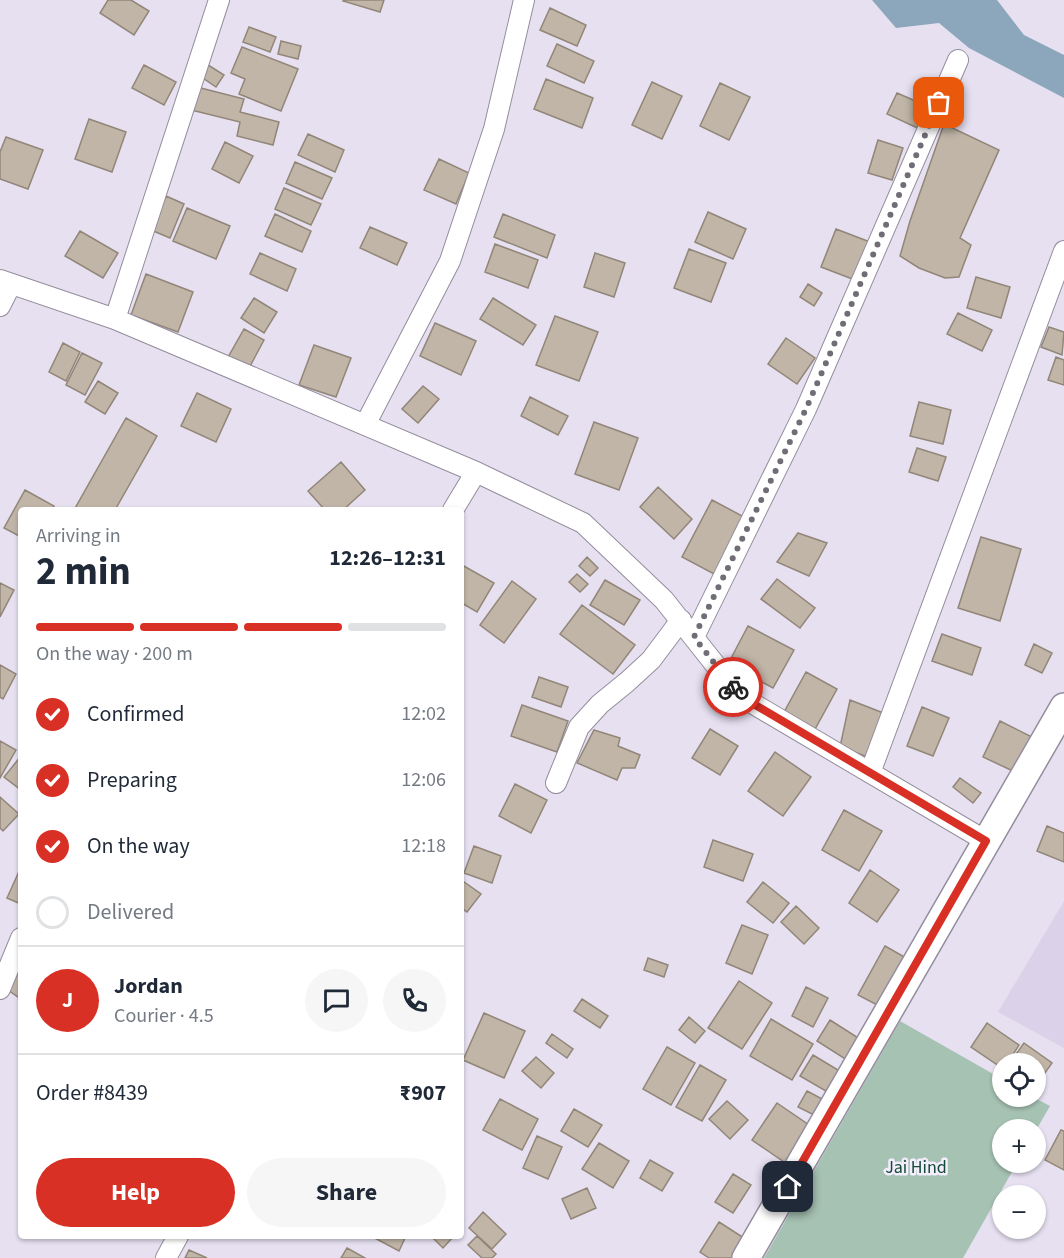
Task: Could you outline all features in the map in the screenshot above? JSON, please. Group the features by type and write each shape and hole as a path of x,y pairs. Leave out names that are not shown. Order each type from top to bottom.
{"main road":[{"path":"746,1258 1064,707"}],"street":[{"path":"115,319 219,0"},
{"path":"365,425 450,261 494,129 525,0"},
{"path":"694,637 806,409 958,60"},
{"path":"870,772 1064,251"},
{"path":"0,306 5,282 115,319 476,472 583,524 664,600 740,696 986,841"},
{"path":"455,507 476,472"},
{"path":"556,783 579,727 600,704 651,660 681,620"},
{"path":"0,989 18,945"},
{"path":"166,1258 176,1239"}],"shaded area":[{"path":"1064,901 1064,1048 998,1012"}],"green space":[{"name":"Jai Hind","path":"900,1021 992,1073 992,1107 1046,1107 1046,1104 1050,1106 1042,1119 992,1119 992,1173 1011,1173 1004,1185 992,1185 992,1207 963,1258 764,1258"}],"water":[{"path":"872,0 997,0 1024,35 1064,55 1064,98 969,48 939,23 896,28"}],"building":[{"path":"108,0 131,0 149,11 134,35 100,13"},
{"path":"344,0 384,0 380,12"},
{"path":"550,8 586,25 577,46 540,30"},
{"path":"249,27 276,37 270,52 243,42"},
{"path":"281,41 301,46 298,59 278,54"},
{"path":"557,44 594,61 584,83 547,66"},
{"path":"242,47 298,69 281,111 239,94 245,79 231,73"},
{"path":"205,63 224,75 216,87 197,74"},
{"path":"144,65 176,82 164,105 132,88"},
{"path":"546,79 593,98 582,128 534,109"},
{"path":"652,82 682,96 662,139 632,125"},
{"path":"720,83 750,97 729,140 700,126"},
{"path":"193,86 244,99 240,112 279,122 273,145 237,136 240,122 187,109"},
{"path":"897,93 934,109 924,131 887,114"},
{"path":"89,119 126,132 112,172 75,159"},
{"path":"944,124 999,150 960,238 971,245 959,277 945,278 919,268 900,256"},
{"path":"308,134 344,150 335,172 298,155"},
{"path":"6,137 43,150 28,189 0,179 0,152"},
{"path":"878,140 903,148 892,180 868,173"},
{"path":"225,142 253,156 239,183 212,169"},
{"path":"439,159 469,173 456,204 424,190"},
{"path":"295,162 332,178 322,199 286,183"},
{"path":"284,188 321,204 311,225 275,209"},
{"path":"166,196 184,204 170,238 151,230"},
{"path":"187,208 230,226 216,259 173,241"},
{"path":"708,212 746,229 733,259 695,242"},
{"path":"275,214 311,231 302,252 265,236"},
{"path":"503,214 555,235 547,258 494,237"},
{"path":"370,227 407,243 397,265 360,248"},
{"path":"836,229 870,242 855,280 821,267"},
{"path":"80,231 118,253 103,278 65,256"},
{"path":"495,244 538,260 528,288 485,272"},
{"path":"689,249 726,263 711,302 674,288"},
{"path":"260,253 296,269 287,291 250,274"},
{"path":"595,253 625,263 614,297 584,287"},
{"path":"146,274 193,292 178,332 131,315"},
{"path":"976,277 1010,287 1001,318 967,308"},
{"path":"808,284 822,293 814,306 800,297"},
{"path":"254,298 277,312 264,333 241,318"},
{"path":"493,298 536,325 523,345 480,319"},
{"path":"958,313 992,330 982,351 947,334"},
{"path":"555,316 598,332 579,381 536,365"},
{"path":"435,323 476,341 461,375 420,356"},
{"path":"1049,327 1064,332 1062,355 1041,347"},
{"path":"244,329 264,340 248,370 227,359"},
{"path":"786,338 815,358 797,384 768,364"},
{"path":"63,343 80,352 66,381 49,372"},
{"path":"314,345 351,358 336,397 299,385"},
{"path":"82,353 102,363 85,395 66,385"},
{"path":"1056,357 1064,360 1064,385 1048,380"},
{"path":"98,381 118,393 105,414 85,402"},
{"path":"423,386 439,399 418,423 402,409"},
{"path":"197,393 231,409 216,442 181,426"},
{"path":"530,397 568,416 558,435 521,416"},
{"path":"919,402 951,410 943,444 910,436"},
{"path":"126,418 157,436 117,507 76,507"},
{"path":"594,422 638,438 619,490 575,474"},
{"path":"917,448 946,457 938,481 909,472"},
{"path":"341,462 365,490 346,507 322,507 308,491"},
{"path":"658,487 692,519 674,539 640,507"},
{"path":"25,490 54,506 18,507 18,535 4,528"},
{"path":"712,500 746,518 716,575 682,557"},
{"path":"798,533 827,543 809,576 777,562"},
{"path":"981,537 1021,549 1000,621 958,608"},
{"path":"587,557 598,568 590,576 579,566"},
{"path":"464,566 494,583 477,612 464,604"},
{"path":"577,574 588,584 580,592 569,582"},
{"path":"777,579 815,608 800,628 761,599"},
{"path":"605,580 640,600 624,625 590,605"},
{"path":"512,581 536,599 504,643 480,625"},
{"path":"0,583 14,590 0,617"},
{"path":"582,605 635,645 613,674 560,634"},
{"path":"748,626 794,650 773,688 728,664"},
{"path":"942,634 981,648 972,675 932,661"},
{"path":"1034,644 1052,653 1042,673 1025,665"},
{"path":"0,665 16,674 3,699 0,697"},
{"path":"806,672 837,689 814,731 783,714"},
{"path":"539,677 568,687 561,707 532,697"},
{"path":"850,700 886,714 871,758 840,747"},
{"path":"522,705 568,721 557,752 511,736"},
{"path":"922,707 949,718 933,756 907,746"},
{"path":"1000,721 1032,737 1015,772 983,757"},
{"path":"710,729 738,746 720,775 692,758"},
{"path":"594,730 620,738 618,746 640,755 635,768 622,768 617,780 577,763"},
{"path":"0,741 16,750 0,778"},
{"path":"775,752 811,777 783,816 748,791"},
{"path":"18,760 18,788 4,777"},
{"path":"960,778 981,793 973,803 953,787"},
{"path":"515,784 547,800 531,833 499,816"},
{"path":"0,797 18,815 3,831 0,828"},
{"path":"844,810 882,831 859,871 822,850"},
{"path":"1047,826 1064,833 1064,862 1037,851"},
{"path":"713,840 753,854 743,881 704,867"},
{"path":"474,846 501,856 492,883 464,873"},
{"path":"870,870 899,890 877,922 849,903"},
{"path":"18,874 18,903 7,898"},
{"path":"464,882 481,894 467,912 464,910"},
{"path":"763,882 789,903 773,923 747,902"},
{"path":"796,906 819,928 804,944 781,922"},
{"path":"742,925 768,935 752,974 726,963"},
{"path":"885,946 908,959 881,1007 858,995"},
{"path":"648,958 668,965 664,977 644,970"},
{"path":"18,969 18,997 5,988"},
{"path":"739,981 772,1003 742,1049 708,1028"},
{"path":"806,987 828,998 813,1027 792,1016"},
{"path":"582,999 608,1016 600,1028 574,1011"},
{"path":"484,1013 525,1031 504,1078 464,1060"},
{"path":"689,1017 705,1031 695,1043 679,1030"},
{"path":"771,1019 813,1044 792,1080 750,1056"},
{"path":"830,1020 863,1041 850,1062 817,1041"},
{"path":"987,1023 1019,1045 1014,1053 992,1053 992,1061 971,1047"},
{"path":"552,1034 573,1049 567,1058 546,1043"},
{"path":"1024,1043 1038,1053 1017,1053"},
{"path":"667,1047 695,1063 671,1105 643,1089"},
{"path":"813,1055 843,1073 831,1094 800,1076"},
{"path":"536,1057 554,1073 541,1088 522,1071"},
{"path":"1046,1059 1052,1063 1046,1071"},
{"path":"700,1065 726,1080 702,1121 676,1107"},
{"path":"807,1091 826,1101 818,1117 798,1107"},
{"path":"500,1099 538,1119 522,1150 483,1130"},
{"path":"727,1101 748,1120 730,1139 709,1119"},
{"path":"777,1103 812,1127 787,1164 752,1140"},
{"path":"574,1109 602,1125 588,1147 561,1131"},
{"path":"1061,1130 1064,1131 1064,1170 1046,1161"},
{"path":"537,1136 562,1147 548,1179 523,1168"},
{"path":"599,1143 629,1161 613,1188 582,1169"},
{"path":"650,1160 673,1173 662,1191 640,1178"},
{"path":"733,1174 751,1185 733,1213 715,1202"},
{"path":"587,1188 596,1208 571,1219 562,1199"},
{"path":"483,1212 506,1234 492,1249 469,1228"},
{"path":"719,1222 744,1238 732,1258 709,1258 700,1252"},
{"path":"477,1236 496,1254 492,1258 482,1258 468,1245"},
{"path":"377,1239 405,1239 399,1251"},
{"path":"434,1239 451,1239 443,1248"},
{"path":"347,1248 365,1258 341,1258"},
{"path":"189,1250 207,1258 185,1258"}],"way so far":[{"path":"733,687 694,637 806,409 939,103"}],"route":[{"path":"733,687 740,696 986,841 788,1187"}]}
